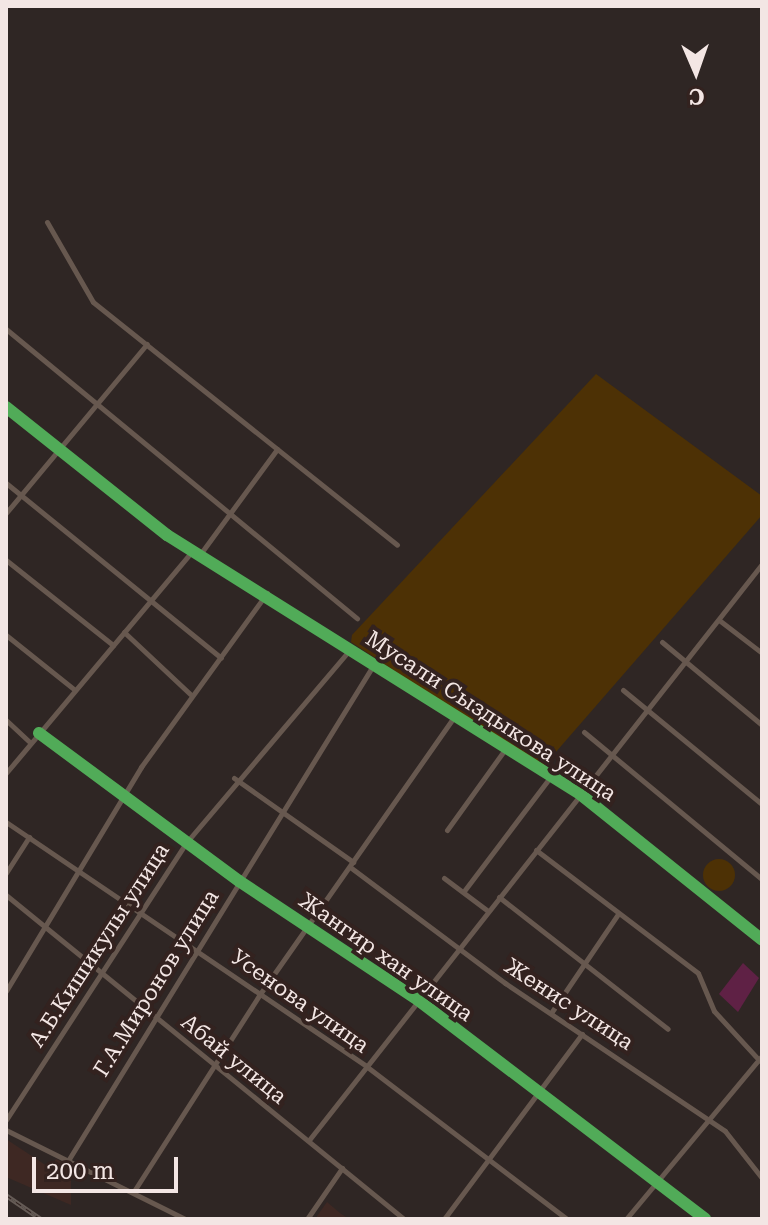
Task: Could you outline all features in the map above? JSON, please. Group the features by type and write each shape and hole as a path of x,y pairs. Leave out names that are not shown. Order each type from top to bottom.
{"street":[{"path":"47,222 86,295 397,545"},
{"path":"6,329 357,618"},
{"path":"6,513 147,344"},
{"path":"6,407 192,551 6,773"},
{"path":"201,553 277,449"},
{"path":"6,483 221,658"},
{"name":"Мусали Сыздыкова улица","path":"192,551 201,553 267,593 580,794 762,940"},
{"path":"6,560 113,645"},
{"path":"309,1140 762,564"},
{"path":"754,573 762,580"},
{"path":"6,991 79,868 190,694 221,658 267,593"},
{"path":"718,619 762,653"},
{"path":"124,632 190,694"},
{"path":"6,635 75,690"},
{"path":"662,642 762,725"},
{"name":"А.Б.Кишикулы улица","path":"6,1120 185,844 234,778 351,648"},
{"name":"Г.А.Миронов улица","path":"69,1159 374,664"},
{"path":"623,690 762,804"},
{"path":"134,1191 260,994 455,715"},
{"path":"6,720 30,742"},
{"path":"584,732 762,879"},
{"name":"Жангир хан улица","path":"39,733 185,844 418,1000 705,1219"},
{"path":"447,830 506,748"},
{"path":"464,891 551,776"},
{"name":"Женис улица","path":"234,778 283,809 458,948 709,1120 762,1178"},
{"name":"Усенова улица","path":"6,822 79,868 366,1066 567,1219"},
{"path":"6,873 29,837"},
{"path":"536,850 698,973 714,1011 760,1058 626,1219"},
{"path":"444,878 488,911"},
{"name":"Абай улица","path":"6,895 404,1219"},
{"path":"499,897 668,1029"},
{"path":"551,1013 618,914"},
{"path":"444,1219 582,1034"},
{"path":"6,1130 185,1219"},
{"path":"307,1219 342,1168"}],"shaded area":[{"path":"596,374 762,496 762,515 542,768 351,642 352,635"},
{"path":"719,859 730,864 735,875 730,886 719,891 708,886 703,875 708,864"},
{"path":"743,963 759,978 738,1012 719,994"},
{"path":"6,1139 50,1168 56,1159 71,1166 71,1205 6,1177"},
{"path":"327,1202 340,1213 349,1219 315,1219"}],"railway":[{"path":"6,1195 41,1219"}],"cycle path":[{"path":"6,407 167,535 580,794 762,940"},
{"path":"39,733 239,881 418,1000 705,1219"}]}
